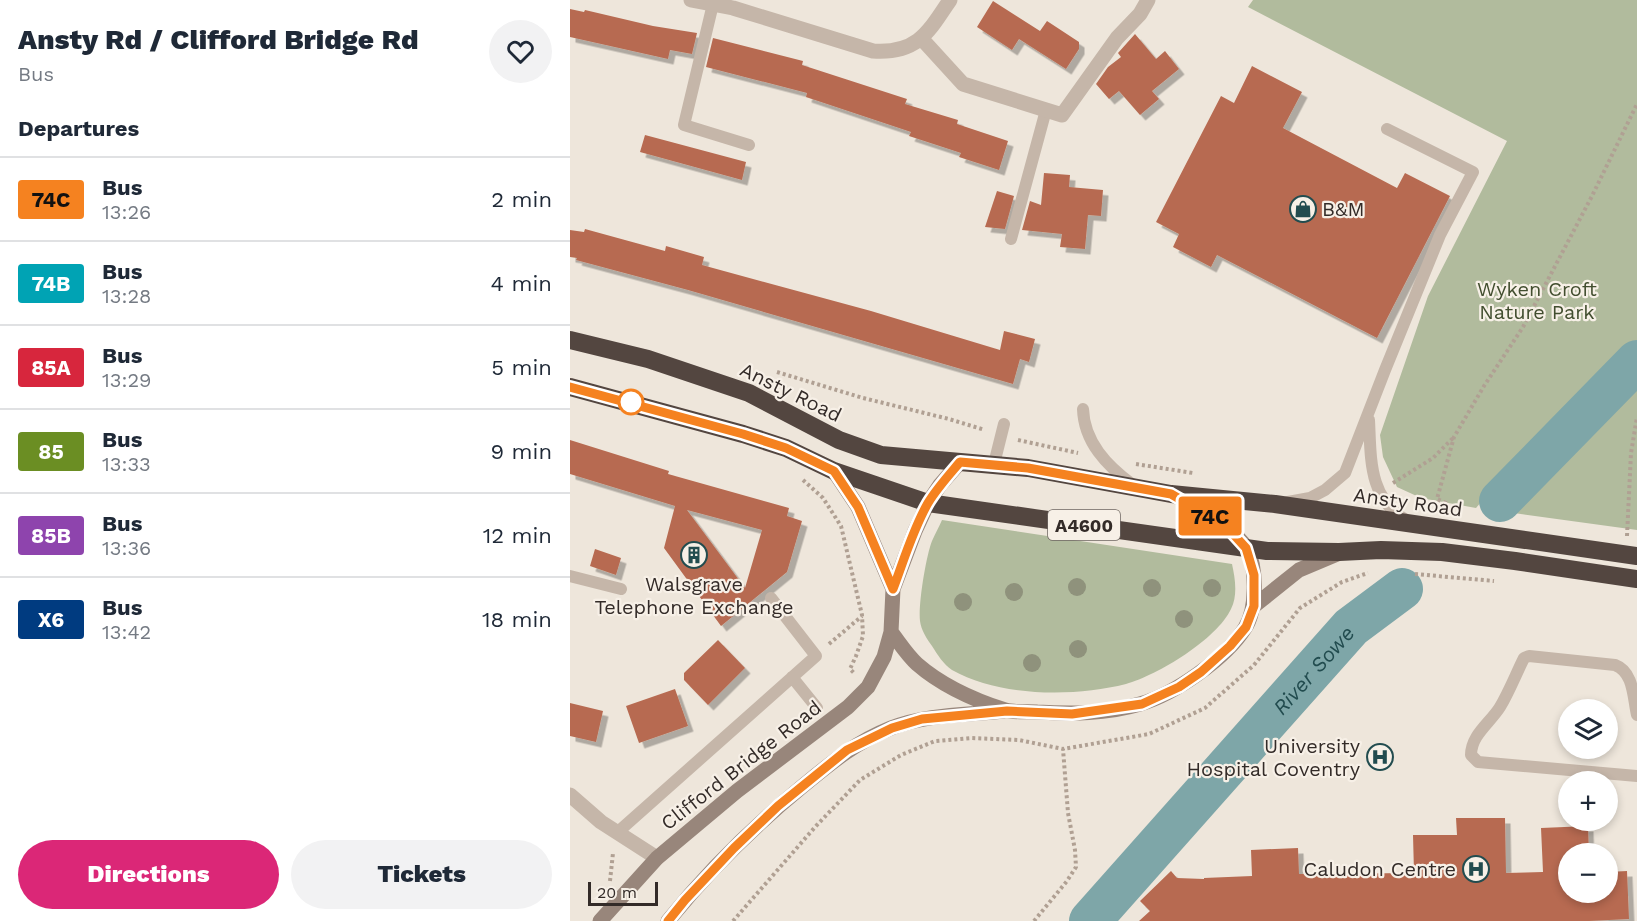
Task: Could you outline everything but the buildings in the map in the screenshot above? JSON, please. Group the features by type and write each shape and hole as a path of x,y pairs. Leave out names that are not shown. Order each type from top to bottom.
{"highway":[{"name":"Ansty Road","path":"570,340 648,359 749,393 839,440 860,448 881,454 960,462"},
{"name":"A4600","path":"570,387 743,434 786,448 827,468 928,503 1267,551 1442,552 1637,579"},
{"name":"A4600","path":"960,462 994,464 1171,494"},
{"name":"Ansty Road","path":"1171,494 1275,504 1631,556"}],"main road":[{"path":"893,589 928,503 960,462"},
{"path":"827,468 858,507 893,589"},
{"path":"668,921 734,848 778,806 847,750 892,728 922,719 1007,711 1072,714 1142,704 1179,687 1201,672 1230,646 1246,627 1254,606 1254,575 1246,548 1225,525 1171,494"},
{"path":"1254,606 1299,570 1339,552"},
{"name":"Clifford Bridge Road","path":"600,921 657,858 737,790 848,707 873,679 884,657 891,632 893,589"},
{"path":"891,632 916,663 947,686 1007,711"}],"street":[{"path":"691,0 733,8 873,51 896,51 907,48 921,38 950,0"},
{"path":"921,38 963,84 1062,115 1117,38 1140,14 1148,0"},
{"path":"570,795 601,822 657,858"}],"lane":[{"path":"713,4 684,125 749,145"},
{"path":"1011,239 1046,110"},
{"path":"1275,504 1310,498 1342,477 1369,416 1385,370 1440,235 1473,172 1387,129"},
{"path":"1083,409 1083,421 1102,458 1116,473 1136,487"},
{"path":"1369,416 1373,479 1390,506 1402,518 1417,526"},
{"path":"994,464 1002,429"},
{"path":"570,576 621,589"},
{"path":"615,831 619,831 816,656 771,598"},
{"path":"1637,715 1629,678 1624,669 1615,665 1529,656 1524,658 1501,706 1475,738 1471,747 1471,755 1478,762 1637,776"},
{"path":"792,677 817,708"}],"path":[{"path":"1388,486 1433,458 1454,437 1523,327 1592,196 1637,104"},
{"path":"777,372 863,398 1002,429 1028,443 1198,474"},
{"path":"1631,556 1631,453 1637,417"},
{"path":"1437,507 1445,509 1446,503 1437,499 1454,437"},
{"path":"801,479 823,498 841,526 862,615 863,636 850,669 857,676"},
{"path":"732,921 860,780 901,755 935,741 971,738 1019,740 1063,749 1149,734 1205,708 1254,665 1300,608 1342,582 1371,572"},
{"path":"1407,573 1502,582"},
{"path":"816,656 862,615"},
{"path":"1034,921 1068,881 1076,867 1068,813 1063,749"},
{"path":"604,888 611,880 615,831"}],"green space":[{"name":"Wyken Croft Nature Park","path":"1253,0 1637,0 1637,342 1514,463 1476,508 1421,498 1397,487 1383,457 1380,435 1428,296 1507,141 1248,7"},
{"path":"1637,380 1637,530 1514,513 1603,421"},
{"path":"942,520 1232,564 1235,598 1224,620 1200,644 1154,673 1126,684 1084,691 1061,692 1014,690 992,685 971,679 949,668 936,652 922,628 920,604 925,569 932,541"}],"waterway":[{"name":"River Sowe","path":"1500,501 1637,361"},
{"name":"River Sowe","path":"1090,921 1351,627 1402,589"}],"bus line":[{"name":"74C","path":"570,387 743,434 786,448 834,471 858,507 893,589 928,503 960,462 1028,468 1171,494 1225,525 1246,548 1254,575 1254,606 1246,627 1230,646 1201,672 1179,687 1142,704 1113,710 1072,714 1007,711 922,719 892,728 847,750 778,806 734,848 668,921"}],"place":[{"name":"B&M","path":"1303,209"},
{"name":"Walsgrave Telephone Exchange","path":"694,555"},
{"name":"University Hospital Coventry","path":"1380,757"},
{"name":"Caludon Centre","path":"1476,869"}]}
